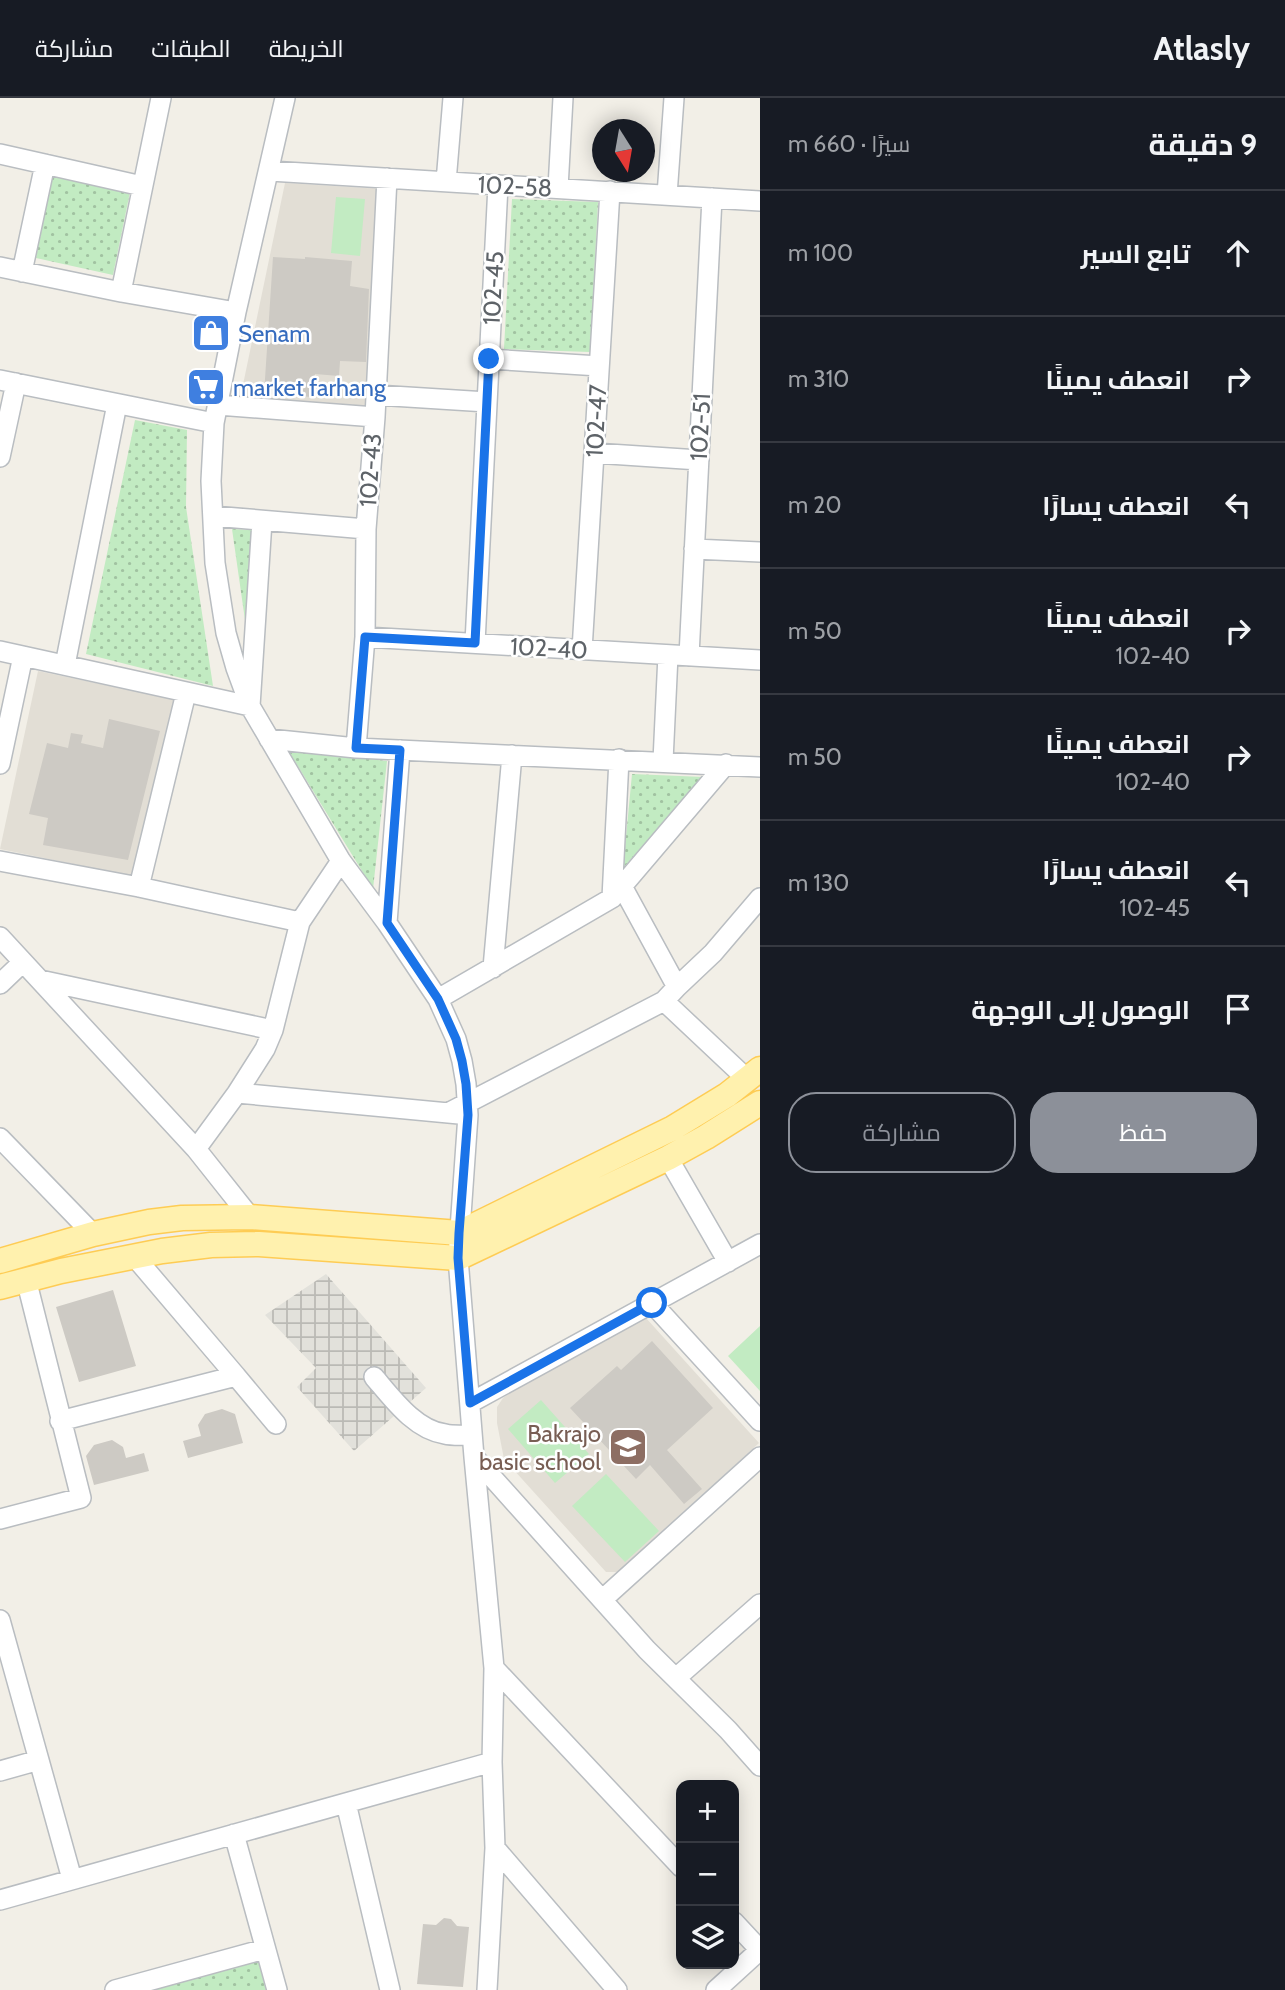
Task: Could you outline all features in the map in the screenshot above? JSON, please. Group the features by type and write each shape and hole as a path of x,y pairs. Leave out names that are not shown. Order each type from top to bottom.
{"main road":[{"path":"754,1074 700,1113 673,1128 459,1233 250,1217 182,1217 93,1234 4,1260 14,1270 14,1283 134,1256 187,1247 244,1243 458,1258 668,1158 760,1103"},
{"path":"55,1244 55,1261 61,1271"}],"street":[{"path":"121,292 162,98"},
{"path":"285,98 236,312 216,414 211,481 215,563 226,633 250,706 341,861 438,999 456,1039 462,1061 468,1110 458,1258 494,1668 492,1762 495,1848 487,1990"},
{"path":"446,182 453,98"},
{"path":"558,188 563,98"},
{"path":"667,195 674,98"},
{"path":"0,154 142,186"},
{"path":"22,272 45,164"},
{"name":"102-58","path":"270,171 760,201"},
{"name":"102-43","path":"365,637 366,529 387,178"},
{"name":"102-45","path":"475,643 498,184"},
{"name":"102-47","path":"582,650 610,191"},
{"name":"102-51","path":"689,656 712,198"},
{"path":"0,267 236,312"},
{"path":"489,359 599,366"},
{"path":"0,457 8,382 117,404 216,414 374,417"},
{"path":"376,395 487,402"},
{"path":"65,665 117,404"},
{"path":"594,453 699,460"},
{"path":"213,516 366,529"},
{"path":"250,706 262,521"},
{"path":"694,550 760,552"},
{"path":"356,748 365,637"},
{"name":"102-40","path":"365,637 760,660"},
{"path":"0,651 250,706"},
{"path":"663,761 668,655"},
{"path":"0,764 23,656"},
{"path":"139,887 186,693"},
{"path":"269,739 356,748 760,767"},
{"path":"387,923 400,750"},
{"path":"493,968 512,755"},
{"path":"620,759 616,885 671,994 754,1074"},
{"path":"438,999 493,968 616,885 726,764"},
{"path":"0,861 139,887 300,922"},
{"path":"195,1149 237,1093 265,1049 273,1030 300,922 341,861"},
{"path":"237,1093 448,1113 468,1110 671,994 713,953 760,898"},
{"path":"0,937 195,1149 250,1217"},
{"path":"0,984 23,962"},
{"path":"40,980 273,1030"},
{"path":"0,1138 93,1234"},
{"path":"668,1158 728,1262"},
{"path":"470,1403 760,1244"},
{"path":"134,1256 276,1424"},
{"path":"0,1519 80,1498 60,1421 14,1283"},
{"path":"652,1303 760,1421"},
{"path":"60,1421 236,1376"},
{"path":"373,1377 405,1413 422,1425 443,1434 472,1434"},
{"path":"474,1457 648,1650 760,1766"},
{"path":"603,1599 760,1457"},
{"path":"676,1678 760,1604"},
{"path":"0,1620 72,1879"},
{"path":"494,1668 676,1862"},
{"path":"0,1771 39,1760"},
{"path":"0,1900 492,1762"},
{"path":"346,1803 390,1990"},
{"path":"234,1834 276,1990"},
{"path":"495,1848 617,1990"},
{"path":"716,1990 760,1950 739,1927"},
{"path":"115,1990 265,1950"}],"shaded area":[{"path":"285,183 382,189 369,407 240,399"},
{"path":"38,671 177,700 137,877 0,849"},
{"path":"326,1274 426,1388 354,1451 297,1387 316,1368 265,1315"},
{"name":"Bakrajo basic school","path":"646,1318 759,1443 618,1572 606,1572 504,1459 497,1423 497,1407 508,1394"}],"green space":[{"path":"52,175 130,192 113,275 36,258"},
{"path":"336,197 365,199 360,256 331,253"},
{"path":"512,199 598,202 590,352 504,349"},
{"path":"135,420 187,430 186,507 213,686 86,654"},
{"path":"232,529 252,530 245,620"},
{"path":"288,750 387,761 373,889"},
{"path":"632,774 704,777 623,868"},
{"path":"760,1326 760,1391 728,1356"},
{"path":"541,1400 589,1454 555,1483 508,1429"},
{"path":"606,1474 659,1531 625,1562 572,1506"},
{"path":"258,1961 266,1990 146,1990"}],"building":[{"path":"273,257 352,261 350,286 369,289 366,362 340,361 339,376 315,374 313,397 264,394"},
{"path":"109,719 160,731 128,860 43,845 48,818 29,814 47,743 68,748 71,733 83,735 81,743 103,748"},
{"path":"113,1290 136,1366 79,1382 56,1307"},
{"path":"652,1341 713,1408 667,1450 702,1489 684,1504 650,1465 636,1479 570,1408 617,1366 621,1370"},
{"path":"222,1409 235,1414 243,1443 188,1458 183,1441 201,1436 198,1425 205,1414"},
{"path":"112,1440 123,1447 126,1458 144,1453 149,1471 94,1485 86,1456 94,1445"},
{"path":"444,1918 451,1919 457,1926 469,1927 463,1987 417,1984 423,1924 436,1925"}],"place":[{"name":"Senam","path":"211,333"},
{"name":"market farhang","path":"206,387"},
{"name":"Bakrajo basic school","path":"628,1447"}],"route":[{"path":"489,359 475,643 365,637 356,748 400,750 387,923 438,999 448,1018 462,1061 468,1115 458,1258 470,1403 652,1303"}]}
